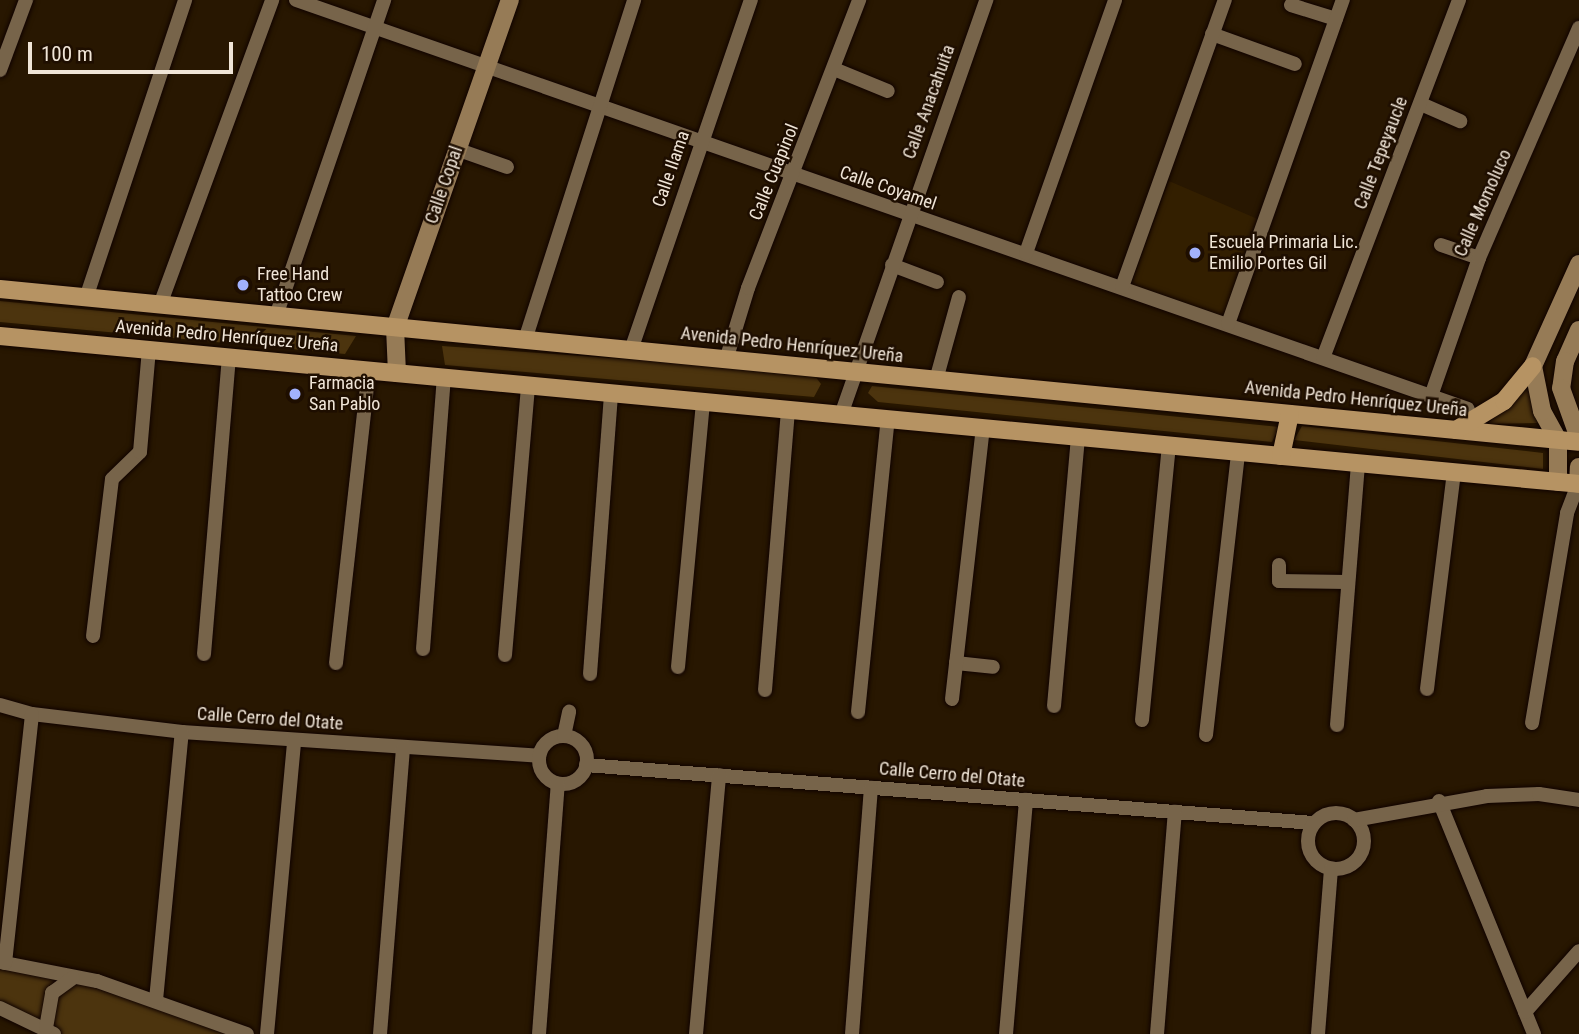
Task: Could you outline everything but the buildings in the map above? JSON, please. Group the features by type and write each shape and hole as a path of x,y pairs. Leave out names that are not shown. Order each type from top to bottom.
{"main road":[{"name":"Avenida Pedro Henríquez Ureña","path":"0,289 1579,440"},
{"name":"Avenida Pedro Henríquez Ureña","path":"0,336 1558,482 1579,478"},
{"path":"1456,430 1504,401 1533,366"},
{"path":"1281,456 1290,414"}],"street":[{"path":"0,70 26,0"},
{"path":"86,298 185,0"},
{"path":"160,305 272,0"},
{"name":"Calle Coyamel","path":"296,0 701,141 794,177 1026,253 1468,409"},
{"path":"276,316 384,0"},
{"name":"Calle Copal","path":"397,373 395,328 510,0"},
{"path":"525,340 597,106 634,0"},
{"name":"Calle Ilama","path":"631,350 751,0"},
{"name":"Calle Cuapinol","path":"726,359 748,288 794,177 859,0"},
{"name":"Calle Anacahuita","path":"841,415 986,0"},
{"path":"1026,253 1115,0"},
{"path":"1122,287 1224,0"},
{"path":"1228,324 1343,0"},
{"name":"Calle Tepeyaucle","path":"1323,358 1459,0"},
{"path":"1291,5 1336,19"},
{"name":"Calle Momoluco","path":"1431,396 1479,258 1579,28"},
{"path":"1212,34 1295,64"},
{"path":"834,69 888,91"},
{"path":"1421,104 1460,121"},
{"path":"456,149 507,167"},
{"path":"1441,245 1479,258"},
{"path":"1567,513 1558,482 1558,440 1542,411 1533,366 1579,264"},
{"path":"892,265 937,282"},
{"path":"936,380 959,297"},
{"path":"1579,330 1565,360 1561,388 1579,440"},
{"path":"93,636 113,479 141,452 149,349"},
{"path":"204,654 229,357"},
{"path":"336,663 369,370"},
{"path":"423,649 444,377"},
{"path":"505,655 528,385"},
{"path":"590,674 611,393"},
{"path":"678,667 703,402"},
{"path":"765,690 788,410"},
{"path":"858,712 888,419"},
{"path":"952,699 983,428"},
{"path":"1054,706 1078,437"},
{"path":"1142,720 1169,446"},
{"path":"1206,735 1238,452"},
{"path":"1337,725 1358,463"},
{"path":"1427,689 1454,472"},
{"path":"1532,723 1567,513 1579,478"},
{"path":"1279,565 1279,581 1347,582"},
{"path":"956,663 993,667"},
{"name":"Calle Cerro del Otate","path":"0,705 32,714 182,732 539,756"},
{"path":"564,736 569,712"},
{"path":"32,714 3,963 156,1000 247,1034"},
{"path":"156,1000 182,732"},
{"path":"564,736 582,745 586,765 578,779 558,784 544,775 539,756 548,741 564,736"},
{"path":"267,1034 293,741"},
{"path":"380,1034 402,748"},
{"name":"Calle Cerro del Otate","path":"586,765 1314,823"},
{"path":"696,1034 719,775"},
{"path":"539,1034 558,784"},
{"path":"852,1034 871,788"},
{"path":"1354,820 1364,839 1362,853 1352,864 1331,869 1318,863 1309,851 1308,836 1314,823 1334,813 1354,820 1439,801 1539,794 1579,800"},
{"path":"1006,1034 1026,800"},
{"path":"1439,801 1534,1034"},
{"path":"1157,1034 1175,812"},
{"path":"1318,1034 1331,869"},
{"path":"1525,1012 1579,951"},
{"path":"0,1008 50,1031 52,993 73,978"}],"shaded area":[{"name":"Escuela Primaria Lic. Emilio Portes Gil","path":"1169,181 1260,220 1225,318 1130,287"},
{"path":"0,301 356,336 345,354 0,322"},
{"path":"442,346 812,372 821,384 814,397 445,365"},
{"path":"872,386 1279,427 1272,442 878,402 868,393"},
{"path":"1529,386 1538,423 1487,424"},
{"path":"1302,426 1543,453 1543,469 1294,440"},
{"path":"0,966 89,986 231,1034 58,1034 0,1005"}],"place":[{"name":"Escuela Primaria Lic. Emilio Portes Gil","path":"1195,253"},
{"name":"Free Hand Tattoo Crew","path":"243,285"},
{"name":"Farmacia San Pablo","path":"295,394"}]}
